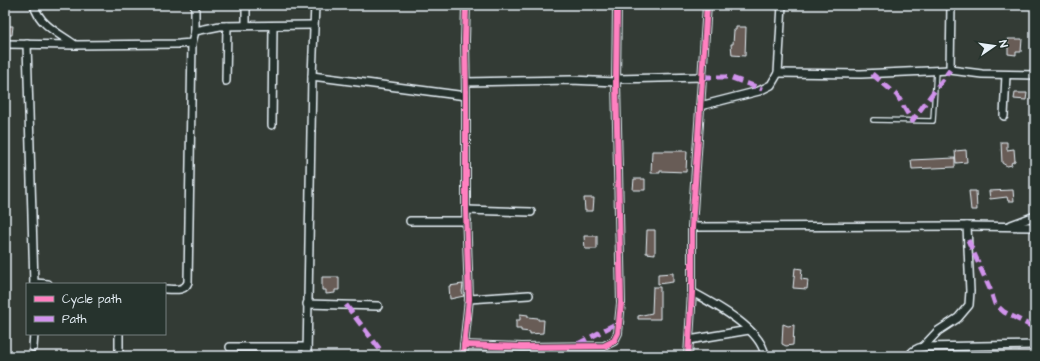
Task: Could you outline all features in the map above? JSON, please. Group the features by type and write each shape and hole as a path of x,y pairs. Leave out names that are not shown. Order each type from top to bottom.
{"street":[{"path":"34,5 36,13 41,21 75,45"},
{"path":"166,289 183,289 187,286 188,282 192,43 195,31 195,5"},
{"path":"246,5 246,26"},
{"path":"307,356 313,25 315,5"},
{"path":"463,356 469,299 466,210 466,5"},
{"path":"464,345 522,347 604,346 614,341 618,333 621,303 616,81 617,5"},
{"path":"688,356 692,292 692,227 707,5"},
{"path":"700,106 759,91 771,85 778,73 782,5"},
{"path":"950,70 951,5"},
{"path":"195,31 220,26 313,25"},
{"path":"226,81 227,26"},
{"path":"272,125 273,26"},
{"path":"5,44 75,45 192,43"},
{"path":"27,44 34,283"},
{"path":"778,73 861,74 950,70 982,74 1035,75"},
{"path":"1004,116 1006,75"},
{"path":"312,76 466,96"},
{"path":"466,82 571,80 616,81 702,77"},
{"path":"466,210 531,212"},
{"path":"1008,226 1035,216"},
{"path":"410,221 467,221"},
{"path":"923,347 938,331 958,318 969,305 970,291 967,226"},
{"path":"692,227 1035,227"},
{"path":"692,292 728,313 755,335 764,349 765,356"},
{"path":"469,299 529,295"},
{"path":"307,304 378,306"},
{"path":"689,340 748,330"},
{"path":"34,335 34,347"},
{"path":"119,335 119,356"},
{"path":"910,356 917,348 923,347 1035,345"},
{"path":"230,347 307,347"}],"lane":[{"path":"873,120 933,121 936,70"}],"building":[{"path":"5,26 13,26 12,35 5,35"},
{"path":"736,27 746,27 745,56 732,55 731,44 733,44 734,30 736,30"},
{"path":"1008,39 1022,39 1021,52 1016,52 1016,55 1008,54"},
{"path":"1015,93 1027,93 1026,100 1014,99"},
{"path":"1001,142 1007,142 1007,150 1014,149 1015,161 1011,163 1012,165 1007,166 1002,163"},
{"path":"966,150 967,162 956,163 955,151"},
{"path":"652,151 687,151 686,172 660,171 660,173 651,173"},
{"path":"955,158 955,167 912,169 911,160"},
{"path":"634,179 645,179 645,190 633,190"},
{"path":"1013,190 1014,201 1008,201 1007,197 990,199 989,191"},
{"path":"969,191 976,191 977,210 971,210"},
{"path":"584,198 594,198 593,211 585,211"},
{"path":"647,230 655,230 655,254 646,253"},
{"path":"584,236 597,236 597,249 585,249"},
{"path":"795,268 802,269 801,279 808,280 807,289 793,288"},
{"path":"673,273 673,282 658,284 658,274"},
{"path":"322,277 339,277 339,290 335,290 335,293 326,294 326,290 322,290"},
{"path":"463,284 462,292 464,296 450,299 449,286"},
{"path":"653,287 660,287 660,319 638,319 638,316 652,313"},
{"path":"520,314 538,318 538,320 544,320 543,333 530,334 530,332 516,329 516,320 520,320"},
{"path":"783,324 788,326 794,325 793,345 786,346 782,344"}],"marked path":[{"path":"872,74 897,95 912,121 950,70"},
{"path":"702,77 729,77 762,89"},
{"path":"1031,170 1035,171"},
{"path":"968,240 990,289 995,304 1004,312 1035,328"},
{"path":"346,305 385,356"},
{"path":"578,344 619,322"}],"cycle path":[{"path":"463,356 469,299 466,210 466,5"},
{"path":"464,345 522,347 604,346 614,341 618,333 621,303 616,82 617,5"},
{"path":"688,356 692,292 692,227 707,5"}]}
